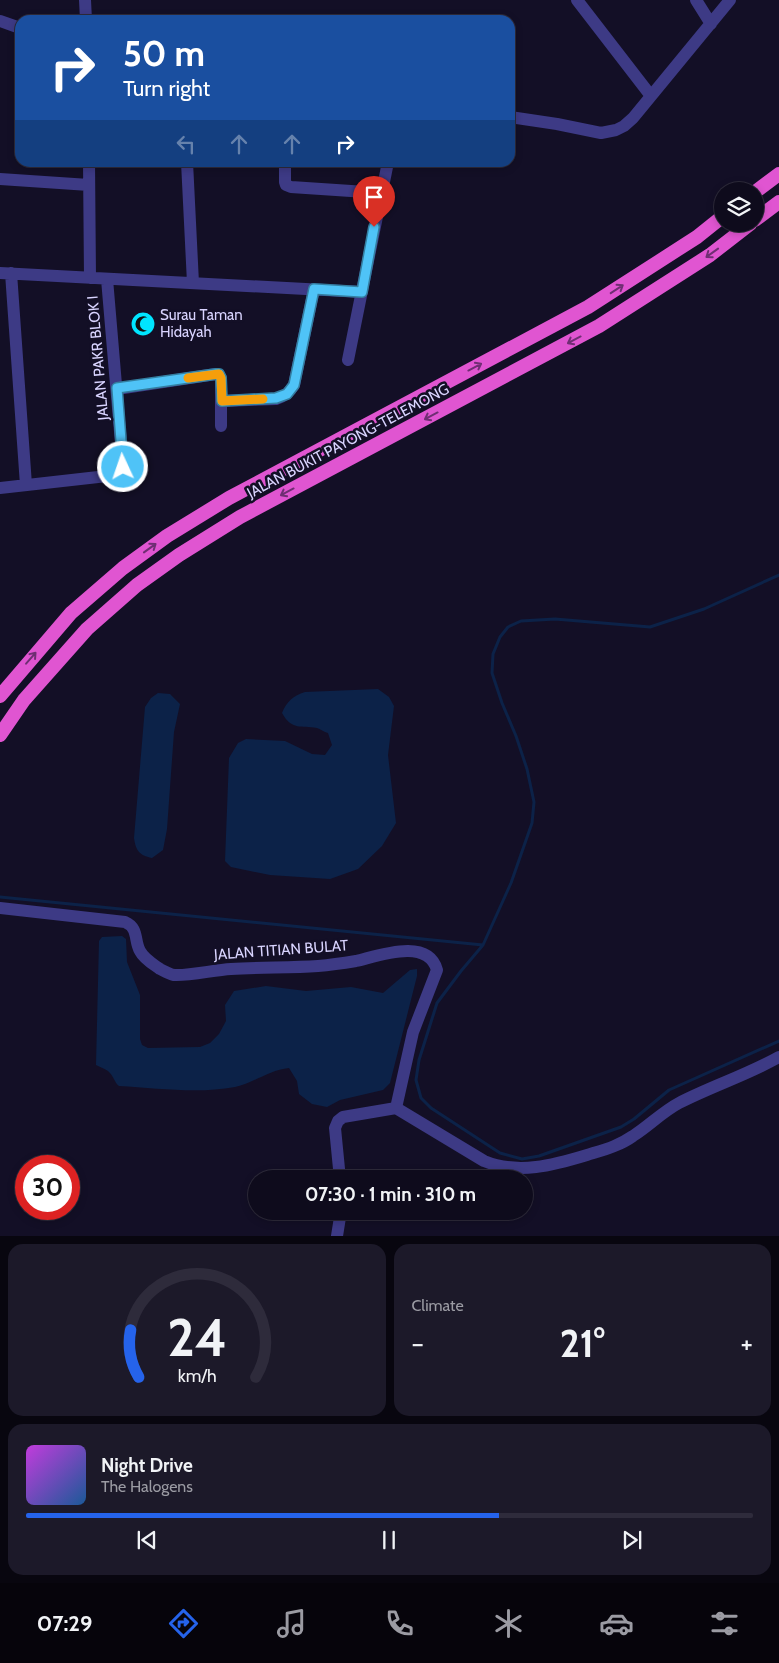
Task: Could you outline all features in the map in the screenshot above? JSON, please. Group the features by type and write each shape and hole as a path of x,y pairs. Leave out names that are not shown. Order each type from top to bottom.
{"highway":[{"path":"764,185 779,174"},
{"path":"764,213 779,202"},
{"name":"JALAN BUKIT PAYONG-TELEMONG","path":"0,696 71,613 123,568 166,536 229,498 588,307 697,237 714,223"},
{"name":"JALAN BUKIT PAYONG-TELEMONG","path":"0,735 24,700 87,628 137,585 179,555 240,517 599,326 710,255 740,232"}],"street":[{"path":"85,0 86,15"},
{"path":"577,0 651,96"},
{"path":"696,0 711,24"},
{"path":"515,118 557,124 590,132 607,133 624,126 730,0"},
{"path":"0,21 15,26"},
{"path":"89,167 90,278"},
{"path":"187,167 193,283"},
{"path":"285,167 285,182 291,188 381,193"},
{"path":"348,360 387,167"},
{"path":"0,179 89,185"},
{"path":"0,488 26,485 5,273 362,292"},
{"name":"JALAN PAKR BLOK I","path":"26,485 116,475 124,464 107,278"},
{"path":"222,401 276,398 290,391 294,385 314,289"},
{"path":"117,388 218,374 221,378 221,426"},
{"name":"JALAN TITIAN BULAT","path":"0,908 125,922 132,926 143,955 158,968 174,974 231,969 318,966 354,961 388,952 400,951 425,954 435,964 437,970 413,1032 396,1108"},
{"path":"339,1170 336,1128 338,1121 343,1117 396,1108 493,1165 531,1168 554,1165 614,1146 633,1136 674,1106 779,1057"},
{"path":"337,1236 340,1220"}],"water":[{"path":"378,689 389,697 394,706 388,755 396,823 382,846 358,869 330,879 270,875 231,867 225,861 229,758 238,743 246,739 285,741 312,754 325,755 332,745 328,733 317,728 297,726 289,723 282,713 288,702 305,692"},
{"path":"158,693 170,694 180,704 174,732 167,829 163,850 152,858 139,852 134,838 145,707 151,698"},
{"path":"122,936 126,939 127,962 140,995 140,1039 142,1045 148,1048 200,1047 210,1043 219,1034 226,1021 225,1005 234,991 266,986 306,991 351,987 383,993 410,970 417,969 417,976 390,1083 383,1090 340,1100 327,1107 312,1104 299,1094 297,1081 289,1068 275,1071 242,1085 221,1089 177,1090 119,1086 108,1071 96,1065 99,941 102,937"}],"waterway":[{"path":"779,575 704,609 650,627 555,619 521,621 508,627 500,637 493,654 492,673 527,769 534,802 532,823 511,883 483,945 437,1003 419,1060 416,1080 421,1098 431,1108 500,1153 522,1159 539,1156 621,1127 634,1119 669,1090 779,1041"},
{"path":"0,897 483,945"}],"slow traffic":[{"path":"188,378 219,374 221,378 222,401 263,399"}],"place":[{"name":"Surau Taman Hidayah","path":"143,324"}],"route":[{"path":"123,467 117,388 219,374 221,378 222,401 276,398 287,394 294,385 314,289 362,292 374,227"}]}
